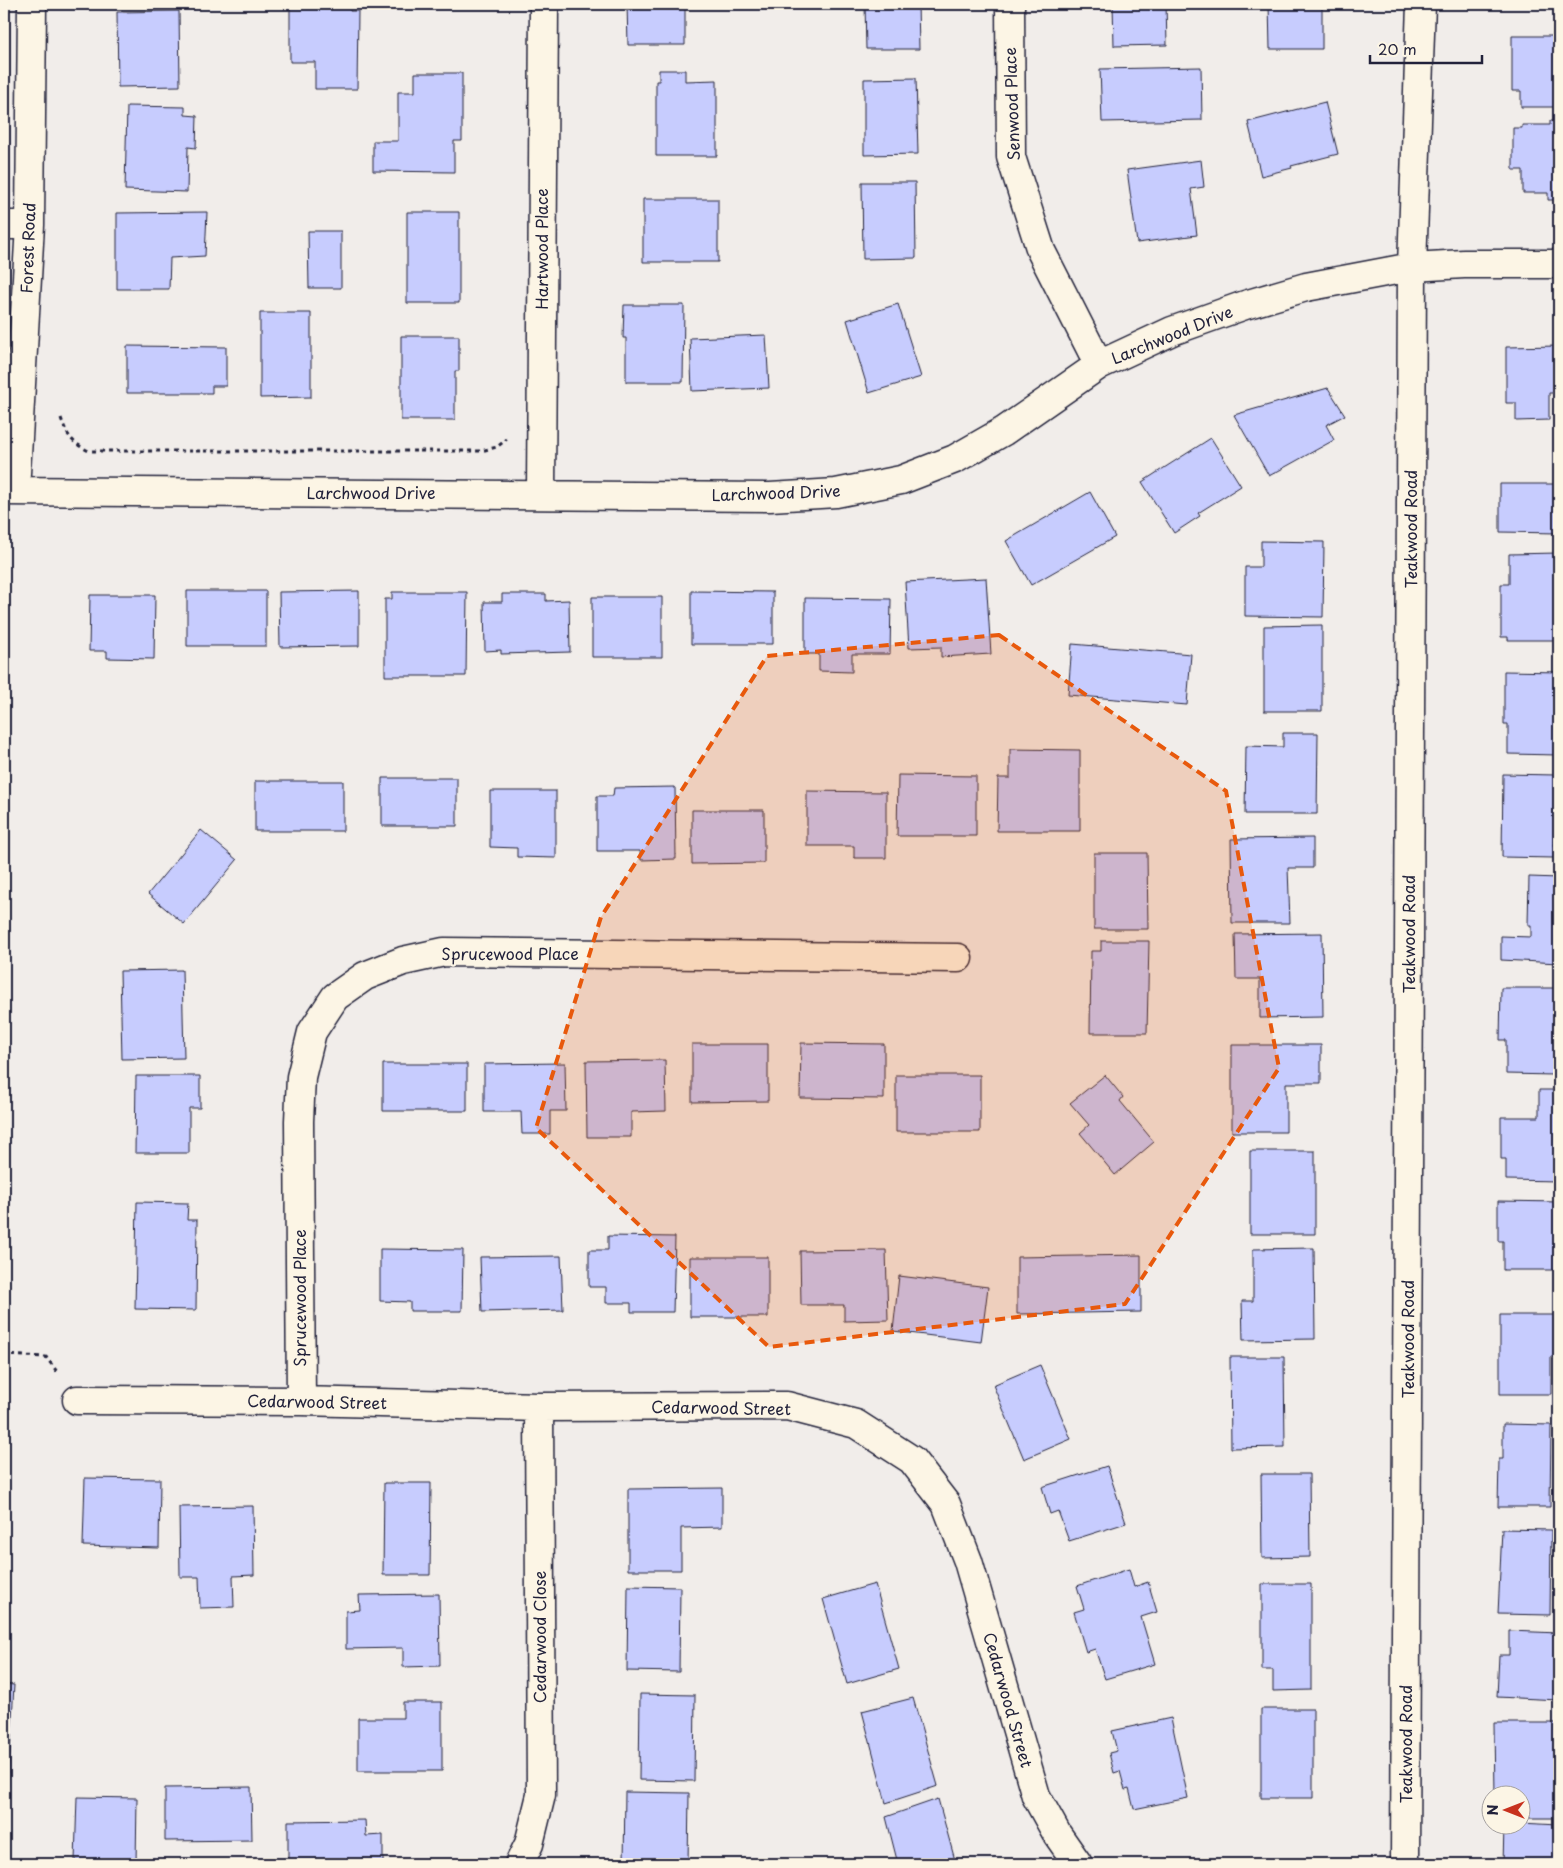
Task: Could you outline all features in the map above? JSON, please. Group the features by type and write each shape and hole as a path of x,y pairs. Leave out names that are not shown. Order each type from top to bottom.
{"street":[{"name":"Forest Road","path":"9,491 17,225 32,4"},
{"name":"Hartwood Place","path":"541,494 544,4"},
{"name":"Senwood Place","path":"1010,4 1011,157 1041,251 1099,366"},
{"name":"Teakwood Road","path":"1405,1864 1412,267 1421,4"},
{"name":"Larchwood Drive","path":"9,491 770,497 836,493 901,480 955,459 1004,431 1099,366 1172,331 1245,305 1306,287 1412,267 1464,264 1559,264"},
{"name":"Sprucewood Place","path":"301,1401 301,1077 312,1032 334,997 365,976 403,960 444,952 958,958"},
{"name":"Cedarwood Street","path":"77,1400 301,1401 539,1406 787,1406 856,1424 912,1460 946,1504 968,1561 1036,1796 1057,1834 1078,1864"},
{"name":"Cedarwood Close","path":"518,1864 529,1844 541,1795 539,1406"}],"path":[{"path":"61,418 66,433 77,445 89,451 481,451 497,447 509,437"},
{"path":"4,1355 46,1357 77,1400"}],"highlighted area":[{"path":"999,635 1226,791 1279,1068 1125,1304 769,1347 536,1128 601,917 767,656"}],"building":[{"path":"290,4 350,4 350,11 358,11 357,89 315,89 315,62 290,62"},
{"path":"627,4 685,4 685,45 628,45"},
{"path":"865,4 918,4 919,49 866,49"},
{"path":"1113,4 1166,4 1167,45 1114,46"},
{"path":"1269,4 1322,4 1322,49 1270,49"},
{"path":"179,11 180,86 118,87 117,12"},
{"path":"1512,36 1559,36 1559,107 1521,107 1521,91 1512,91"},
{"path":"1201,67 1202,120 1102,122 1100,69"},
{"path":"659,70 685,70 685,81 717,80 717,156 656,156 656,81 659,81"},
{"path":"415,73 462,73 462,141 454,141 454,172 373,171 373,141 398,141 398,92 415,92"},
{"path":"916,78 918,154 864,155 864,79"},
{"path":"1325,102 1338,154 1261,176 1248,122"},
{"path":"127,106 185,107 185,115 197,116 196,148 188,147 187,192 125,190"},
{"path":"1550,121 1559,121 1559,200 1548,200 1548,193 1523,193 1523,170 1513,170 1513,128 1522,128 1522,125 1550,125"},
{"path":"1201,160 1204,187 1191,189 1197,235 1137,243 1127,170"},
{"path":"862,182 915,182 916,258 863,259"},
{"path":"643,199 718,199 718,262 643,262"},
{"path":"207,212 205,256 170,258 169,289 117,289 117,213"},
{"path":"407,212 459,212 459,303 407,303"},
{"path":"308,231 341,231 341,288 309,288"},
{"path":"898,304 921,377 869,393 847,320"},
{"path":"624,305 684,305 683,382 626,382 626,338 623,338"},
{"path":"260,313 311,313 311,397 260,398"},
{"path":"766,335 769,388 692,391 690,338"},
{"path":"401,336 459,336 459,371 455,371 455,420 401,420"},
{"path":"127,346 226,347 226,386 212,386 212,393 127,393"},
{"path":"1559,346 1559,393 1549,393 1549,420 1516,421 1516,403 1506,403 1506,347"},
{"path":"1328,388 1345,415 1326,425 1334,440 1269,476 1234,415"},
{"path":"1211,438 1241,486 1198,513 1200,516 1174,533 1142,482"},
{"path":"1500,484 1559,484 1559,533 1500,532"},
{"path":"1090,492 1115,537 1031,585 1006,541"},
{"path":"1261,541 1324,542 1323,617 1245,616 1245,567 1261,567"},
{"path":"1559,553 1559,640 1508,640 1508,637 1501,637 1501,584 1509,584 1509,554"},
{"path":"986,578 991,654 941,657 941,647 909,648 905,582"},
{"path":"187,591 266,591 266,646 187,646"},
{"path":"359,591 359,646 280,647 279,592"},
{"path":"691,591 773,592 773,644 691,644"},
{"path":"392,592 467,592 466,676 385,676 385,599 392,599"},
{"path":"502,594 546,594 546,601 569,600 570,652 501,654 501,650 485,651 484,602 502,602"},
{"path":"90,595 155,595 154,659 107,658 107,651 89,651"},
{"path":"592,597 662,597 662,657 592,657"},
{"path":"805,598 891,599 890,654 852,654 852,672 819,671 819,654 805,654"},
{"path":"1322,625 1322,711 1264,711 1264,626"},
{"path":"1072,644 1191,654 1187,705 1068,695"},
{"path":"1504,671 1559,672 1559,755 1508,754 1508,724 1504,724"},
{"path":"1283,733 1318,733 1317,814 1245,814 1246,746 1283,747"},
{"path":"1010,749 1080,750 1080,831 997,831 998,778 1010,778"},
{"path":"1503,774 1556,775 1554,858 1502,857"},
{"path":"898,775 976,776 976,836 897,836"},
{"path":"382,778 457,778 457,826 382,826"},
{"path":"255,781 343,781 343,831 255,831"},
{"path":"675,787 676,859 641,860 640,851 597,851 597,796 613,796 614,788"},
{"path":"490,791 556,791 556,858 517,857 517,848 490,847"},
{"path":"807,791 886,792 886,858 854,858 854,846 807,846"},
{"path":"692,810 764,810 764,863 692,864"},
{"path":"201,830 237,860 184,924 148,894"},
{"path":"1313,838 1313,868 1288,868 1290,923 1232,923 1231,839"},
{"path":"1094,853 1147,853 1148,929 1094,929"},
{"path":"1529,877 1559,878 1559,963 1501,960 1501,936 1531,937 1531,925 1528,925"},
{"path":"1322,933 1323,1017 1260,1018 1260,979 1236,979 1235,934"},
{"path":"1101,941 1149,941 1147,1033 1090,1033 1091,951 1101,951"},
{"path":"182,970 184,1058 122,1059 120,971"},
{"path":"1501,988 1556,988 1554,1075 1506,1074 1506,1040 1500,1040"},
{"path":"801,1043 884,1044 884,1099 800,1098"},
{"path":"692,1044 768,1044 768,1101 692,1102"},
{"path":"1232,1045 1321,1045 1321,1083 1286,1083 1286,1132 1232,1132"},
{"path":"665,1060 666,1111 631,1112 631,1137 587,1137 586,1061"},
{"path":"565,1063 566,1111 550,1111 550,1134 522,1134 521,1112 484,1112 484,1064"},
{"path":"383,1064 467,1064 467,1111 383,1111"},
{"path":"896,1075 980,1075 980,1132 896,1132"},
{"path":"1105,1075 1123,1097 1120,1101 1154,1142 1115,1175 1080,1133 1089,1125 1070,1103"},
{"path":"136,1076 200,1076 200,1108 189,1108 189,1153 135,1153"},
{"path":"1539,1090 1559,1090 1559,1181 1506,1180 1506,1159 1501,1159 1501,1117 1539,1117"},
{"path":"1250,1151 1315,1151 1315,1234 1250,1234"},
{"path":"1498,1201 1559,1202 1559,1270 1503,1270 1503,1241 1498,1241"},
{"path":"137,1202 188,1203 187,1220 197,1220 196,1310 135,1309"},
{"path":"608,1236 675,1237 673,1312 631,1312 631,1303 606,1303 606,1287 589,1287 589,1250 608,1250"},
{"path":"1314,1248 1315,1339 1243,1340 1242,1301 1253,1301 1253,1249"},
{"path":"380,1249 463,1250 462,1311 410,1311 410,1302 380,1301"},
{"path":"886,1250 888,1320 844,1321 844,1305 801,1305 800,1251"},
{"path":"1141,1255 1141,1312 1017,1314 1017,1257"},
{"path":"561,1256 563,1310 482,1312 480,1257"},
{"path":"690,1257 768,1257 768,1317 690,1317"},
{"path":"899,1276 988,1287 981,1342 893,1331"},
{"path":"1500,1315 1559,1315 1559,1357 1551,1357 1551,1394 1500,1394"},
{"path":"1230,1357 1284,1357 1285,1447 1231,1448"},
{"path":"1040,1365 1071,1439 1024,1459 993,1385"},
{"path":"1503,1424 1551,1425 1550,1507 1498,1507 1499,1459 1503,1459"},
{"path":"1107,1466 1126,1523 1069,1541 1058,1511 1050,1514 1042,1487"},
{"path":"1261,1474 1309,1474 1310,1557 1262,1558"},
{"path":"85,1478 160,1479 159,1548 83,1546"},
{"path":"384,1483 431,1483 430,1575 383,1575"},
{"path":"722,1488 722,1527 681,1528 681,1570 628,1570 628,1489"},
{"path":"253,1506 254,1575 233,1576 234,1607 200,1608 199,1577 180,1577 179,1507"},
{"path":"1502,1529 1551,1530 1550,1615 1498,1614"},
{"path":"1129,1569 1134,1587 1148,1582 1157,1612 1141,1617 1155,1664 1105,1679 1095,1649 1086,1652 1074,1612 1084,1609 1077,1586"},
{"path":"875,1584 899,1669 847,1684 823,1599"},
{"path":"1262,1584 1311,1584 1311,1690 1273,1691 1273,1670 1262,1670"},
{"path":"628,1586 680,1587 679,1672 627,1671"},
{"path":"439,1594 440,1666 403,1667 403,1648 346,1649 346,1611 360,1610 359,1595"},
{"path":"1509,1631 1559,1633 1559,1700 1497,1697 1499,1655 1509,1655"},
{"path":"4,1684 14,1685 8,1787 4,1784"},
{"path":"640,1694 695,1695 694,1781 639,1780"},
{"path":"913,1698 938,1786 886,1803 862,1711"},
{"path":"403,1702 442,1702 442,1771 358,1771 358,1718 403,1718"},
{"path":"1261,1709 1313,1709 1313,1798 1261,1798"},
{"path":"1171,1718 1188,1798 1134,1809 1129,1789 1125,1790 1120,1771 1114,1773 1109,1753 1117,1751 1112,1731"},
{"path":"1494,1723 1559,1723 1558,1818 1530,1818 1530,1786 1495,1786"},
{"path":"251,1787 252,1840 165,1841 165,1788"},
{"path":"625,1792 689,1793 688,1864 624,1864"},
{"path":"77,1797 137,1798 136,1864 96,1864 96,1861 75,1861"},
{"path":"938,1799 956,1864 898,1864 886,1817"},
{"path":"365,1820 366,1836 383,1835 383,1864 288,1864 288,1821"},
{"path":"1530,1824 1559,1825 1559,1864 1503,1864 1504,1836 1530,1836"}]}
